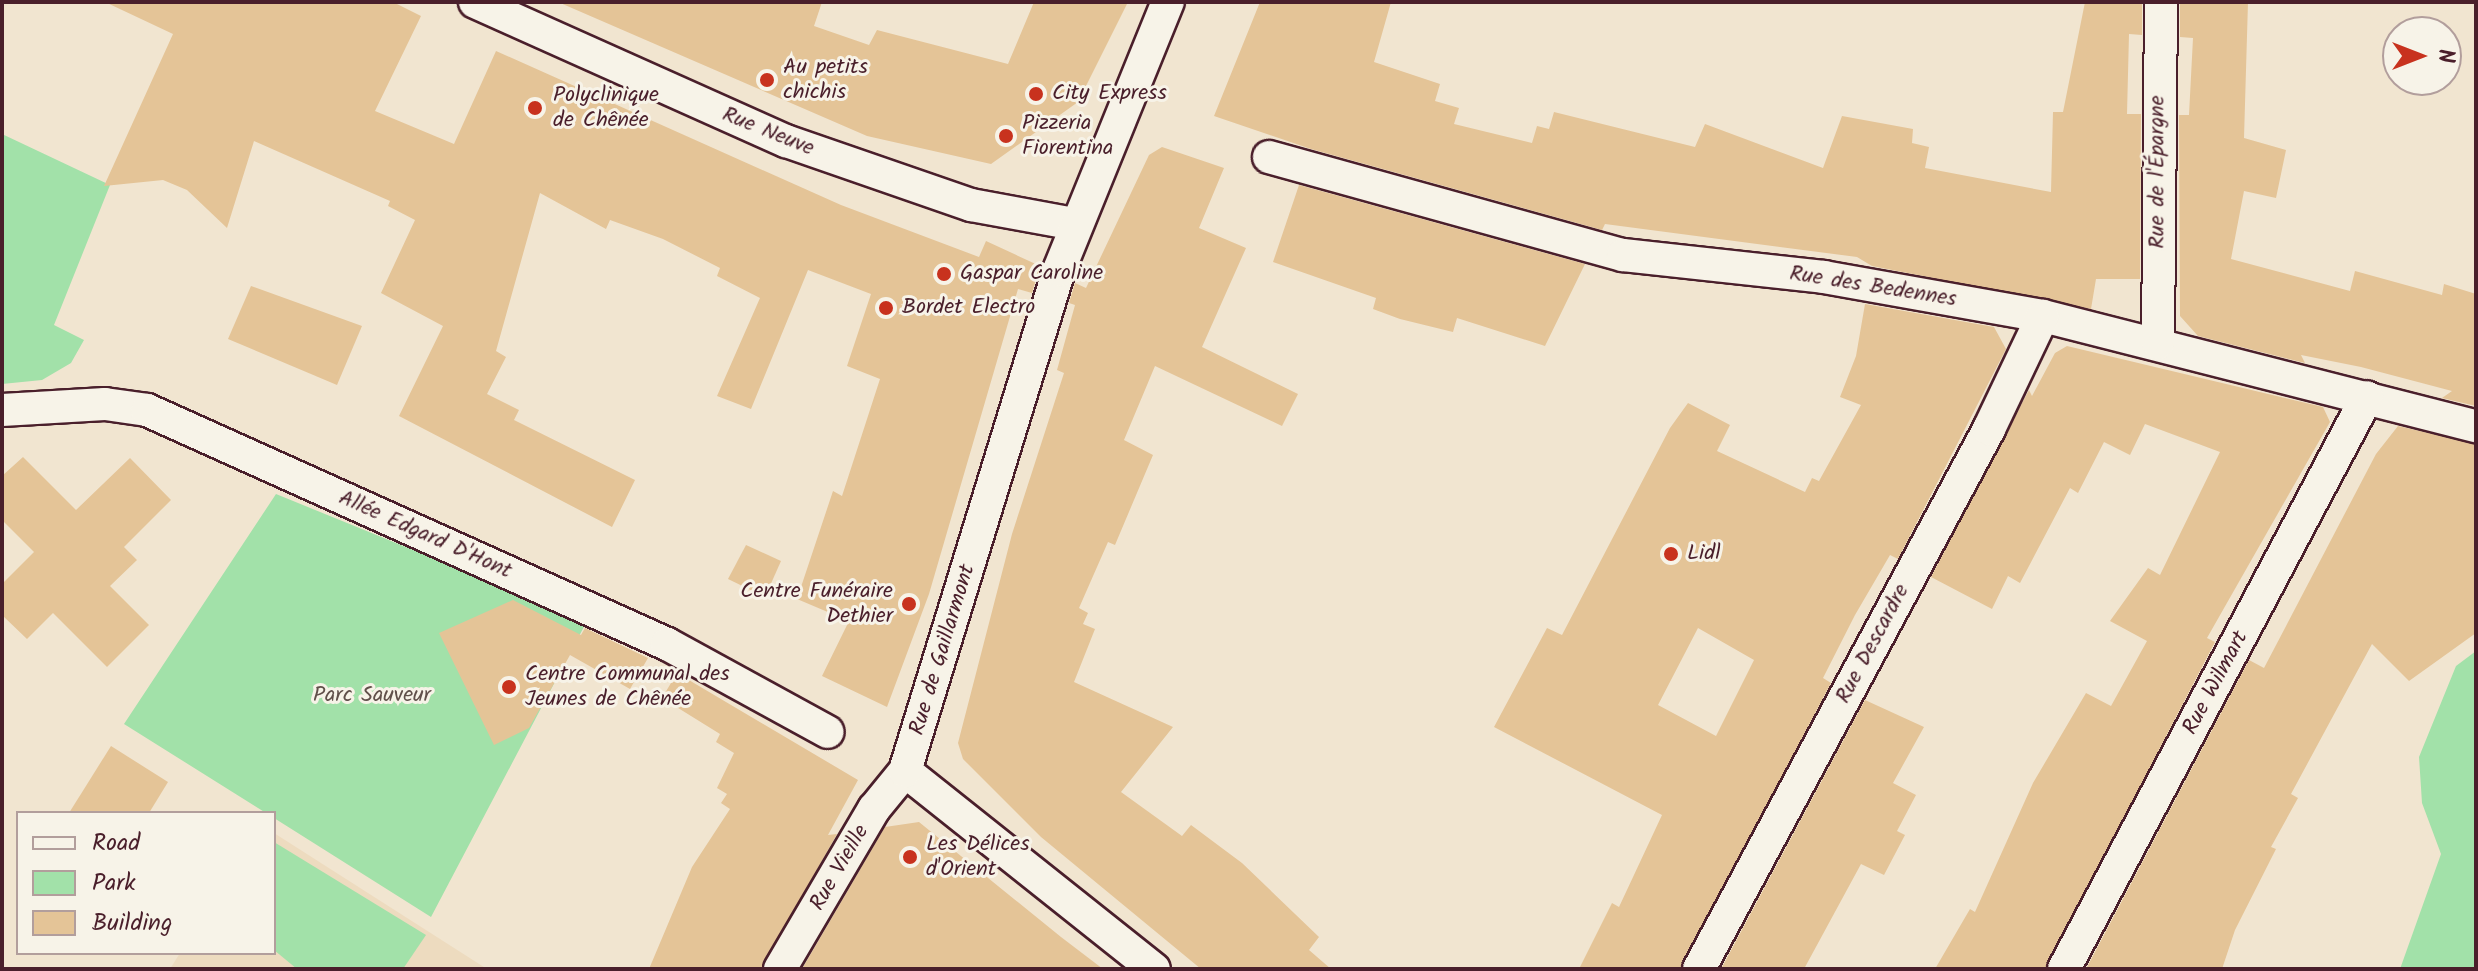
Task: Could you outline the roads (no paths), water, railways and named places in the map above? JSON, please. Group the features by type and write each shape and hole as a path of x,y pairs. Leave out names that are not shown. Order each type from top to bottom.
{"street":[{"name":"Rue Neuve","path":"475,2 786,141 971,205 1075,224"},
{"name":"Rue de Gaillarmont","path":"905,771 1075,224 1168,2"},
{"name":"Rue de l'Épargne","path":"2158,343 2161,2"},
{"name":"Rue des Bedennes","path":"1269,157 1623,255 1824,277 2043,316 2476,426"},
{"name":"Rue Descardre","path":"1699,969 1989,429 2043,316"},
{"name":"Rue Wilmart","path":"2064,969 2367,397"},
{"name":"Allée Edgard D'Hont","path":"2,410 105,404 147,410 667,644 828,732"},
{"name":"Rue Vieille","path":"780,969 874,809 905,771"},
{"path":"905,771 1154,969"}],"place":[{"name":"Au petits chichis","path":"767,80"},
{"name":"City Express","path":"1036,94"},
{"name":"Polyclinique de Chênée","path":"535,108"},
{"name":"Pizzeria Fiorentina","path":"1006,136"},
{"name":"Gaspar Caroline","path":"944,274"},
{"name":"Bordet Electro","path":"886,308"},
{"name":"Lidl","path":"1671,554"},
{"name":"Centre Funéraire Dethier","path":"909,604"},
{"name":"Centre Communal des Jeunes de Chênée","path":"509,687"},
{"name":"Les Délices d'Orient","path":"910,857"}],"park label":[{"name":"Parc Sauveur","path":"372,696"}]}
